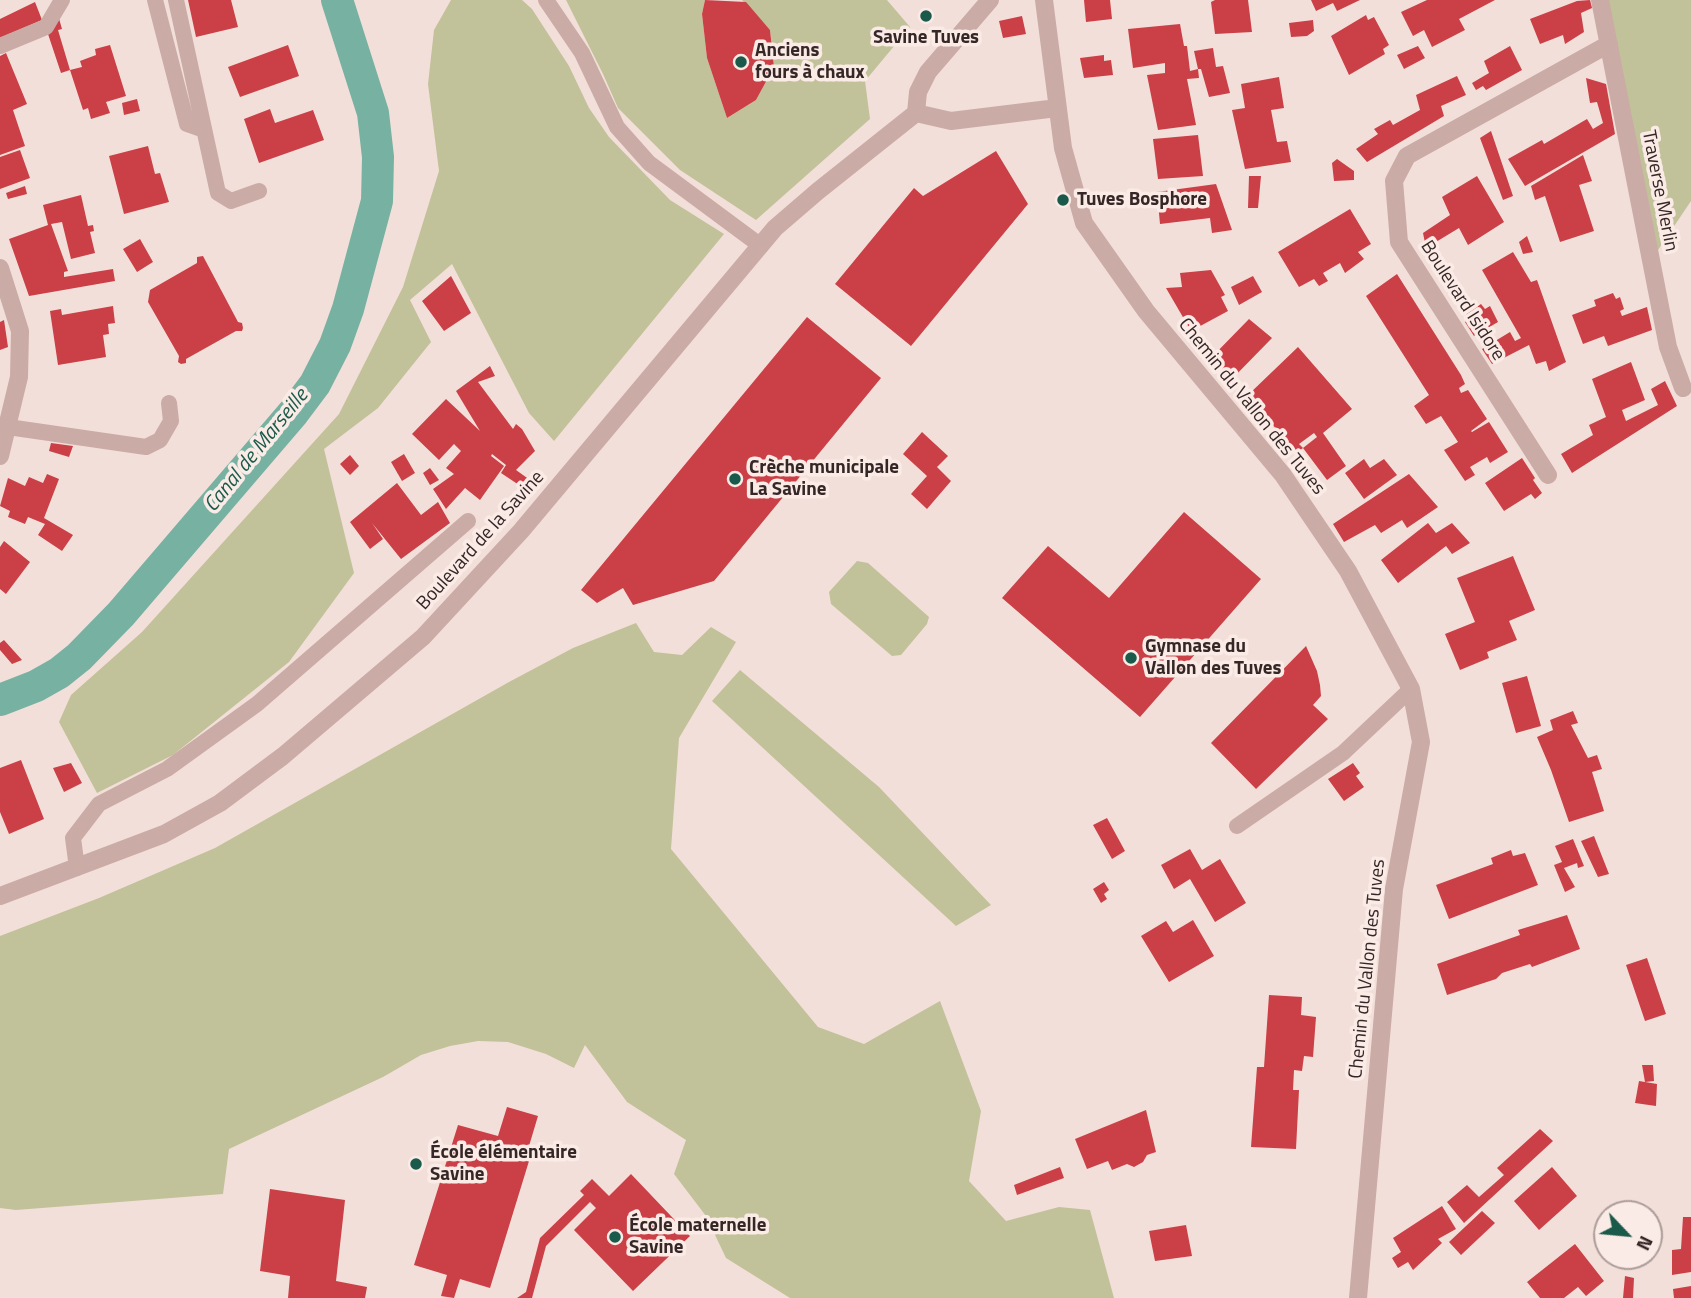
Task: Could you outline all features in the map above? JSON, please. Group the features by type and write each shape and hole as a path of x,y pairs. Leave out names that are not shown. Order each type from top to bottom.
{"street":[{"path":"990,0 928,72 918,92 916,113 951,121 1057,108"},
{"name":"Chemin du Vallon des Tuves","path":"1044,0 1063,148 1084,223 1146,312 1283,475 1348,571 1411,690 1421,741 1394,889 1358,1298"},
{"name":"Traverse Merlin","path":"1600,0 1668,347 1683,388"},
{"name":"Boulevard Isidore","path":"1548,475 1399,242 1394,181 1407,156 1609,44"},
{"name":"Boulevard de la Savine","path":"0,896 164,834 220,803 283,756 423,637 521,531 775,228 916,113"},
{"path":"0,268 19,331 19,377 0,456"}],"lane":[{"path":"0,46 46,27 62,0"},
{"path":"155,0 187,124 204,130"},
{"path":"176,0 218,193 230,201 259,191"},
{"path":"546,0 582,53 617,127 649,163 761,246"},
{"path":"8,428 146,447 160,440 171,421 169,403"},
{"path":"78,868 73,838 99,804 167,769 257,704 468,521"},
{"path":"1237,826 1343,753 1411,690"}],"green space":[{"path":"451,0 522,0 532,9 569,66 589,108 609,137 670,200 724,234 554,441 529,413 452,264 410,300 431,342 378,408 324,449 354,573 289,662 173,755 97,793 59,722 71,695 142,632 339,414 403,287 439,171 428,84 434,30"},
{"path":"566,0 705,0 702,14 707,58 727,118 756,100 774,67 770,30 742,0 887,0 910,27 865,81 870,119 756,220 680,170 618,108"},
{"path":"1607,0 1691,0 1691,201 1654,256"},
{"path":"857,561 868,563 929,617 927,624 901,655 892,656 831,604 829,592"},
{"path":"636,623 654,652 682,655 711,627 736,642 679,738 671,849 818,1027 864,1044 940,1001 981,1111 969,1181 1006,1221 1059,1207 1090,1210 1114,1298 790,1298 726,1258 706,1216 674,1174 686,1140 627,1102 585,1045 574,1068 546,1054 508,1042 478,1041 421,1055 383,1077 229,1149 223,1194 16,1210 0,1208 0,936 99,898 215,848 509,682 573,648"},
{"path":"740,670 879,787 991,905 956,926 712,701"}],"building":[{"path":"188,0 231,0 238,27 196,37"},
{"name":"Anciens fours à chaux","path":"705,0 746,2 770,30 774,67 756,100 727,118 707,58 702,14"},
{"path":"1084,0 1110,0 1112,19 1086,22"},
{"path":"1248,0 1252,32 1215,34 1211,2"},
{"path":"1311,0 1360,0 1337,11 1333,3 1316,11"},
{"path":"1427,0 1495,0 1459,19 1465,30 1432,47 1424,30 1413,36 1401,12"},
{"path":"1590,0 1592,8 1581,13 1584,32 1565,44 1563,35 1540,44 1530,19 1577,1"},
{"path":"35,2 42,20 0,38 0,19"},
{"path":"58,15 62,29 58,30 70,70 61,73 47,31"},
{"path":"1366,15 1368,20 1374,17 1389,45 1383,49 1385,54 1349,75 1331,36"},
{"path":"1022,16 1026,34 1003,38 999,21"},
{"path":"1313,20 1314,31 1307,36 1291,37 1289,23"},
{"path":"1180,24 1184,46 1187,46 1190,71 1198,69 1199,78 1187,79 1196,125 1158,130 1147,75 1165,73 1165,63 1133,68 1128,29"},
{"path":"110,45 126,96 106,102 110,113 91,119 88,108 83,110 70,70 82,67 80,61 96,55 95,49"},
{"path":"288,45 299,76 240,97 228,67"},
{"path":"1418,46 1425,58 1404,69 1397,55"},
{"path":"1510,46 1522,70 1486,90 1483,86 1476,90 1472,83 1489,73 1484,61"},
{"path":"1213,48 1216,67 1223,66 1230,93 1209,97 1201,69 1198,69 1194,51"},
{"path":"6,53 27,104 13,110 25,146 0,155 0,56"},
{"path":"1104,55 1104,61 1111,60 1113,75 1084,78 1080,58"},
{"path":"1457,76 1466,95 1441,106 1444,116 1367,162 1356,149 1378,134 1374,129 1390,120 1393,125 1420,110 1416,95"},
{"path":"1279,77 1284,108 1271,110 1277,142 1287,141 1291,162 1245,169 1232,110 1245,108 1241,84"},
{"path":"1586,78 1606,84 1615,134 1525,186 1508,159 1542,140 1544,144 1587,119 1593,129 1603,123 1597,102 1590,103"},
{"path":"137,99 140,111 124,115 122,103"},
{"path":"270,109 275,123 313,110 324,140 259,163 244,119"},
{"path":"1491,131 1513,196 1503,200 1480,138"},
{"path":"1198,135 1203,176 1158,179 1153,139"},
{"path":"148,146 155,174 160,173 169,202 124,214 109,156"},
{"path":"20,150 30,178 0,189 0,157"},
{"path":"996,151 1028,204 911,346 835,284 914,188 923,196"},
{"path":"1583,155 1592,181 1579,185 1594,231 1560,242 1545,196 1535,200 1531,186"},
{"path":"1337,159 1354,171 1354,180 1334,181 1332,163"},
{"path":"1249,176 1261,176 1258,208 1248,208"},
{"path":"1477,176 1504,222 1468,245 1459,228 1426,248 1423,233 1450,215 1442,197"},
{"path":"1216,184 1232,230 1212,233 1210,218 1160,224 1157,192"},
{"path":"25,186 27,194 8,199 6,193"},
{"path":"81,195 88,226 93,225 94,231 90,232 95,253 71,259 62,222 51,224 68,271 64,272 64,277 113,269 115,281 29,296 9,239 48,225 43,205"},
{"path":"1350,209 1371,244 1358,252 1364,259 1345,273 1340,263 1323,273 1328,281 1319,286 1314,279 1299,287 1278,252"},
{"path":"1527,236 1533,252 1523,254 1519,242"},
{"path":"140,239 153,262 137,272 123,249"},
{"path":"1513,252 1531,282 1537,280 1566,362 1549,371 1546,361 1536,364 1529,345 1492,364 1482,349 1510,332 1515,341 1521,338 1482,270"},
{"path":"203,256 243,328 181,364 148,302 150,290 197,263 197,257"},
{"path":"1211,270 1225,295 1221,297 1228,311 1191,331 1166,288 1182,287 1180,273"},
{"path":"1397,274 1461,375 1465,384 1459,388 1461,393 1468,390 1487,419 1471,431 1489,422 1508,452 1490,463 1487,457 1470,467 1475,475 1465,481 1444,450 1458,442 1441,416 1426,424 1414,406 1429,395 1366,296"},
{"path":"451,276 471,313 444,331 422,301"},
{"path":"1253,276 1262,292 1239,305 1231,287"},
{"path":"1613,293 1616,299 1620,297 1624,309 1620,311 1622,316 1647,307 1652,330 1608,346 1604,336 1583,344 1572,315 1596,306 1594,300"},
{"path":"1481,304 1485,309 1490,306 1498,322 1474,336 1465,322 1469,319 1466,314"},
{"path":"113,306 115,323 108,324 109,334 103,335 106,357 58,365 50,311 61,309 62,315"},
{"name":"Crèche municipale La Savine","path":"807,317 881,378 714,581 633,605 623,588 597,603 581,590"},
{"path":"1249,319 1272,338 1230,381 1209,360"},
{"path":"4,320 8,347 0,350 0,322"},
{"path":"1298,347 1352,409 1323,433 1346,466 1327,480 1303,448 1296,453 1248,395","holes":["1314,433 1317,437 1303,448 1299,444"]},
{"path":"1631,362 1645,400 1622,410 1626,421 1658,405 1651,389 1665,381 1677,406 1572,473 1561,454 1593,435 1589,425 1606,417 1592,379"},
{"path":"490,366 495,376 478,382 513,429 516,424 522,429 535,451 516,470 530,480 523,488 501,473 506,465 492,454 491,456 504,466 480,500 465,488 446,509 433,489 454,474 446,468 461,451 454,444 439,460 412,434 446,399 480,431 456,391"},
{"path":"922,432 948,456 937,467 951,481 927,509 911,494 927,476 903,454"},
{"path":"51,443 73,446 69,457 49,451"},
{"path":"404,454 415,473 402,481 391,462"},
{"path":"350,455 359,466 350,475 340,464"},
{"path":"1522,458 1542,493 1535,499 1531,494 1504,511 1485,483"},
{"path":"1364,459 1370,468 1384,459 1397,475 1364,499 1345,473"},
{"path":"430,468 439,480 430,485 423,473"},
{"path":"47,474 59,479 44,518 73,535 62,551 38,535 45,524 28,517 25,524 8,517 10,511 0,506 8,478 25,486 29,477 43,483"},
{"path":"1409,474 1438,507 1407,528 1402,520 1381,533 1375,525 1344,542 1333,524"},
{"path":"397,483 421,515 438,502 450,523 401,559 372,523 383,539 370,549 350,522"},
{"name":"Gymnase du Vallon des Tuves","path":"1184,512 1261,579 1140,717 1002,598 1048,546 1109,598"},
{"path":"1428,523 1436,533 1452,523 1470,543 1452,554 1446,546 1398,583 1381,560"},
{"path":"4,541 30,562 6,594 0,589 0,547"},
{"path":"1513,556 1535,610 1509,621 1517,640 1487,652 1489,658 1460,670 1445,634 1475,622 1457,578"},
{"path":"4,640 22,660 12,664 0,650 0,643"},
{"path":"1306,646 1320,685 1321,696 1313,705 1328,719 1256,789 1211,743"},
{"path":"1527,676 1541,726 1516,733 1502,683"},
{"path":"1573,711 1578,723 1571,725 1588,758 1597,755 1602,769 1592,772 1604,811 1569,822 1537,737 1553,730 1550,720"},
{"path":"21,760 44,819 9,834 0,812 0,768"},
{"path":"71,763 82,783 64,792 53,768"},
{"path":"1353,763 1360,773 1356,776 1364,787 1344,801 1328,779"},
{"path":"1107,818 1125,851 1112,859 1093,825"},
{"path":"1594,836 1609,874 1598,877 1581,841"},
{"path":"1573,839 1584,866 1578,868 1577,863 1564,868 1575,887 1565,892 1554,865 1562,862 1555,846"},
{"path":"1190,849 1202,870 1220,859 1246,903 1215,922 1190,879 1174,889 1161,865"},
{"path":"1511,850 1513,856 1525,853 1538,885 1449,919 1436,885 1493,864 1491,858"},
{"path":"1104,882 1109,890 1104,894 1107,899 1101,903 1093,889"},
{"path":"1567,915 1580,949 1532,967 1530,964 1502,973 1496,979 1447,995 1437,964 1520,935 1518,930"},
{"path":"1193,920 1214,956 1169,982 1141,936 1166,921 1173,932"},
{"path":"1647,958 1666,1014 1645,1021 1626,965"},
{"path":"1269,995 1302,997 1301,1015 1316,1017 1313,1057 1304,1056 1302,1071 1294,1070 1293,1090 1299,1090 1296,1149 1251,1147 1257,1067 1264,1067"},
{"path":"1642,1065 1653,1065 1654,1081 1645,1082"},
{"path":"1639,1081 1657,1084 1656,1106 1635,1103"},
{"path":"507,1107 538,1116 529,1146 533,1148 490,1288 460,1279 454,1298 441,1296 447,1275 414,1265 458,1125 498,1136"},
{"path":"1146,1110 1156,1152 1147,1155 1143,1162 1134,1167 1127,1164 1112,1170 1108,1161 1087,1169 1075,1139"},
{"path":"1540,1129 1553,1141 1464,1223 1447,1202 1467,1185 1479,1197 1504,1175 1497,1168"},
{"path":"1060,1167 1064,1178 1017,1195 1014,1185"},
{"path":"1552,1167 1577,1196 1539,1230 1514,1201"},
{"name":"École maternelle Savine","path":"631,1174 690,1236 633,1291 574,1230 596,1208 590,1202 546,1246 532,1298 517,1298 526,1292 540,1238 584,1195 580,1191 592,1179 609,1196"},
{"path":"270,1189 345,1200 336,1281 367,1287 365,1298 288,1298 290,1276 260,1271"},
{"path":"1442,1206 1456,1229 1438,1239 1442,1243 1413,1270 1408,1262 1398,1268 1392,1258 1401,1252 1393,1238"},
{"path":"1482,1211 1495,1223 1461,1255 1449,1242"},
{"path":"1683,1217 1691,1217 1691,1272 1672,1275 1672,1250 1681,1249"},
{"path":"1186,1225 1192,1256 1155,1261 1149,1231"},
{"path":"1575,1244 1604,1281 1586,1296 1578,1287 1564,1298 1540,1298 1527,1282"},
{"path":"1625,1276 1634,1278 1633,1298 1623,1298"},
{"path":"1691,1286 1691,1298 1674,1298 1673,1289"}],"waterway":[{"name":"Canal de Marseille","path":"0,700 36,686 59,673 79,657 121,614 294,412 315,384 335,345 348,309 377,201 378,157 373,113 337,0"}],"place":[{"name":"Savine Tuves","path":"926,16"},
{"name":"Anciens fours à chaux","path":"741,62"},
{"name":"Tuves Bosphore","path":"1063,200"},
{"name":"Crèche municipale La Savine","path":"735,479"},
{"name":"Gymnase du Vallon des Tuves","path":"1131,658"},
{"name":"École élémentaire Savine","path":"416,1164"},
{"name":"École maternelle Savine","path":"615,1237"}]}
